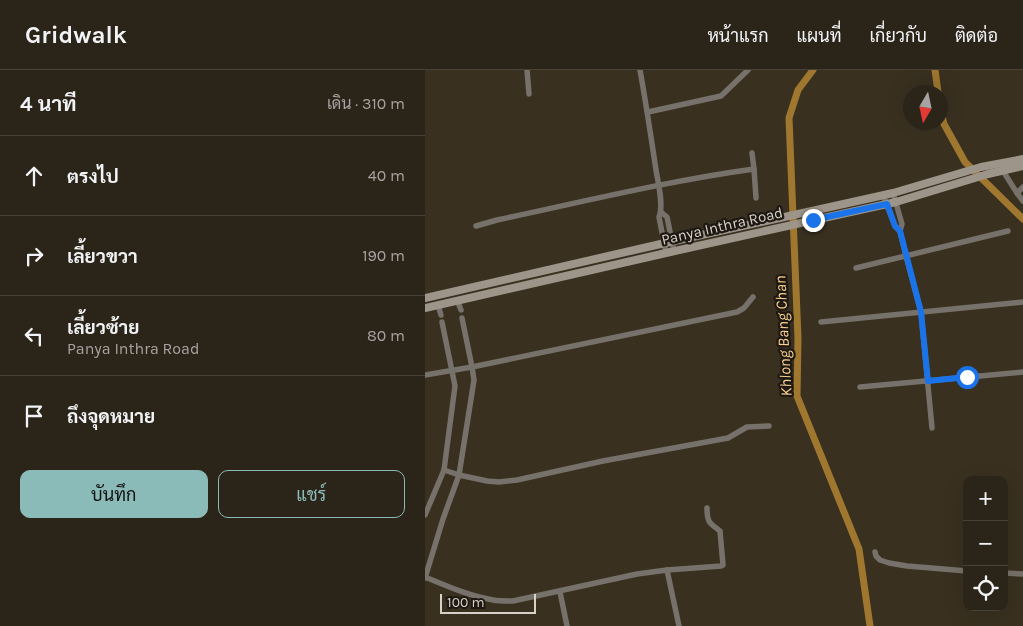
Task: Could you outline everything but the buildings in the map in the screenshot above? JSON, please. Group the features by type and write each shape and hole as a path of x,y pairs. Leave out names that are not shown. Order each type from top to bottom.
{"main road":[{"name":"Panya Inthra Road","path":"425,298 893,193 981,167 1023,159"},
{"name":"Panya Inthra Road","path":"425,308 896,202 987,174 1023,166"}],"street":[{"path":"527,70 529,94"},
{"path":"641,70 658,186 661,212 659,217 669,242 670,252"},
{"path":"648,112 721,96 747,70"},
{"path":"752,153 756,198"},
{"path":"476,226 658,186 754,169"},
{"path":"1003,171 1023,200"},
{"path":"1017,193 1023,187"},
{"path":"893,193 902,224 900,231 921,312 932,428"},
{"path":"883,195 895,226 900,231"},
{"path":"856,268 1008,231"},
{"path":"425,375 737,312 745,308 753,296"},
{"path":"457,300 461,310"},
{"path":"821,322 1023,302"},
{"path":"438,305 441,315"},
{"path":"462,318 474,380 459,475 425,578 495,601 513,601 637,574 721,566 723,565 720,531 710,523 707,517 707,508"},
{"path":"425,515 444,470 455,386 442,322"},
{"path":"861,387 1023,372"},
{"path":"444,470 487,481 517,480 727,438 747,427 769,426"},
{"path":"875,552 880,560 889,563 963,571"},
{"path":"667,570 679,626"},
{"path":"1008,573 1023,574"},
{"path":"560,592 567,626"}],"waterway":[{"name":"Khlong Bang Chan","path":"813,70 798,90 789,118 798,338 797,396 859,549 870,626"},
{"path":"935,70 937,85"},
{"path":"947,130 965,162 1023,219"}],"route":[{"path":"813,220 887,204 895,226 900,231 921,312 928,381 967,377"}]}
